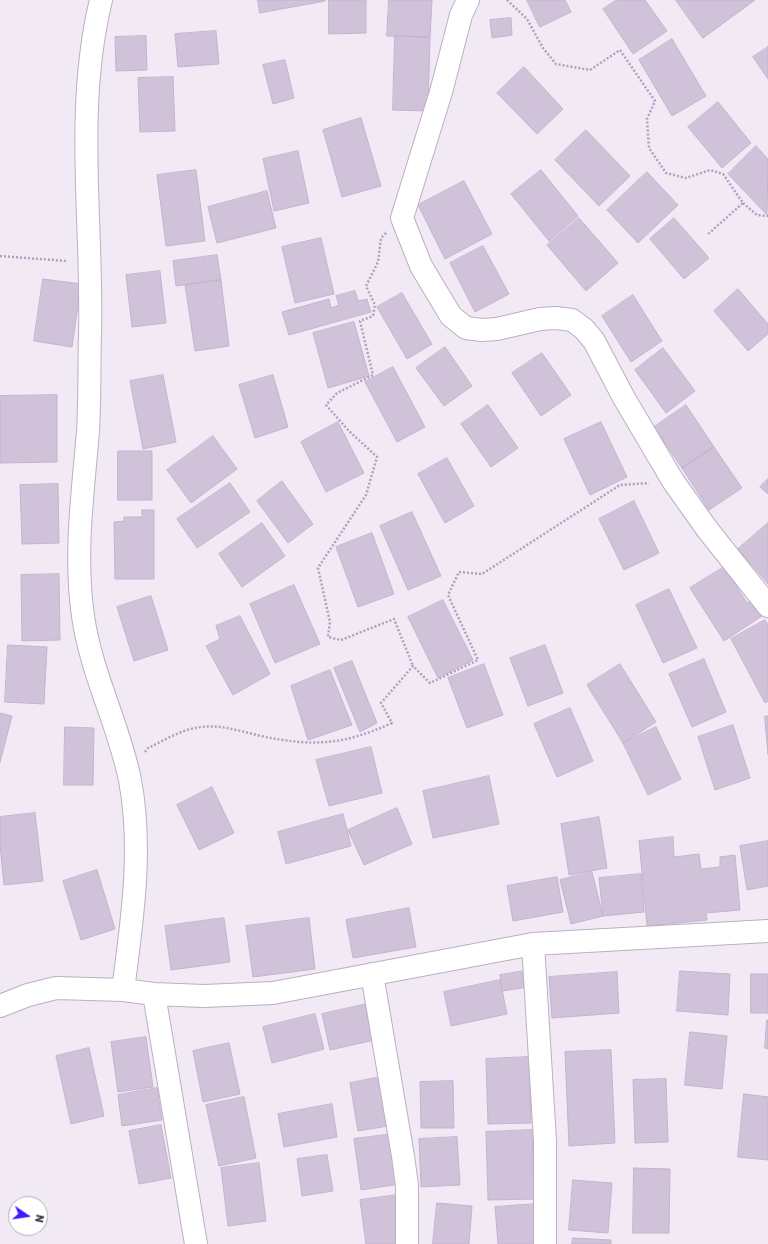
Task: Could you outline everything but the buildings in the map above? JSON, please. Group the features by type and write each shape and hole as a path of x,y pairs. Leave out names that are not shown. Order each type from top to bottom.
{"street":[{"path":"101,0 90,59 86,109 85,154 90,262 88,428 79,534 80,586 83,619 101,688 118,734 130,780 136,824 136,867 133,913 123,990"},
{"path":"468,0 461,15 441,92 402,218 421,266 451,316 466,328 482,330 498,329 540,319 556,318 572,320 584,329 594,341 638,423 673,481 707,529 768,606"},
{"path":"0,1006 28,995 56,988 123,990 154,994 204,996 273,993 534,944 768,931"},
{"path":"534,944 545,1141 546,1244"},
{"path":"372,974 407,1186 407,1244"},
{"path":"154,994 196,1244"}],"path":[{"path":"507,0 527,19 543,48 556,64 590,70 620,50 655,101 647,119 649,148 666,174 686,178 710,170 723,174 743,203 757,215 768,216"},
{"path":"707,235 743,203"},
{"path":"402,218 381,238 378,262 366,286 375,305 373,316 360,321 373,375 337,393 326,405 350,432 377,457 366,495 318,568 330,622 328,637 340,640 394,619 413,666 430,683 478,660 448,595 459,572 482,574 620,485 673,481"},
{"path":"0,256 90,262"},
{"path":"130,780 148,748 195,728 225,727 291,742 342,741 364,736 392,724 381,703 413,666"}]}
